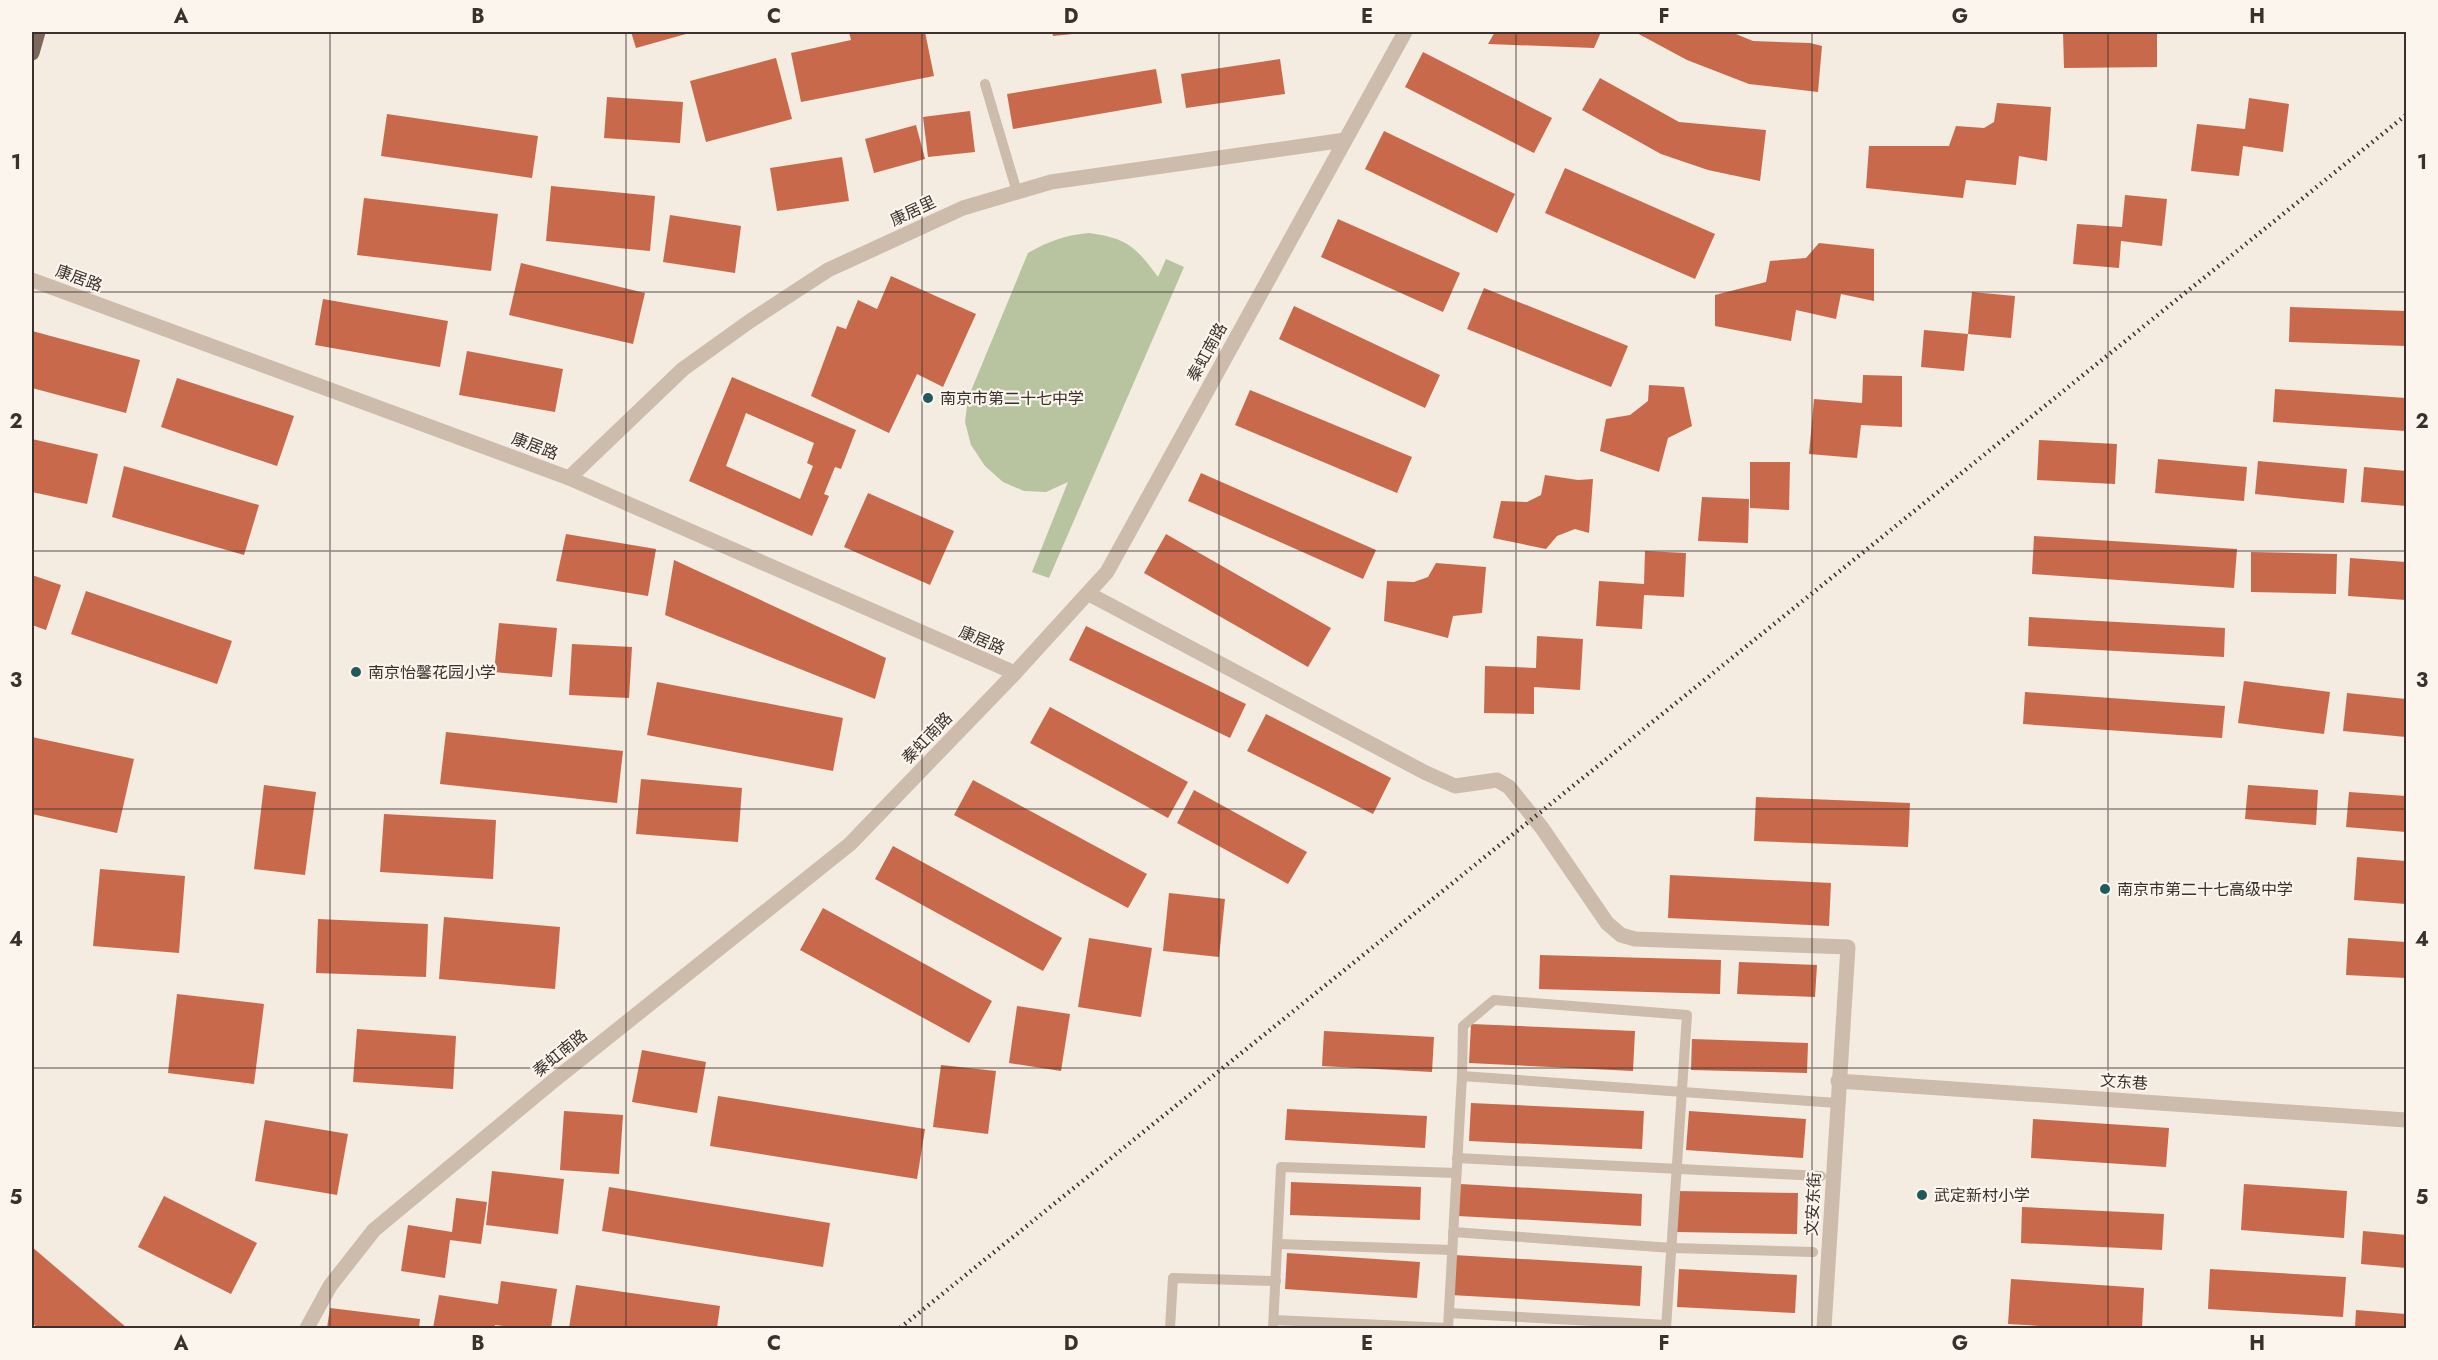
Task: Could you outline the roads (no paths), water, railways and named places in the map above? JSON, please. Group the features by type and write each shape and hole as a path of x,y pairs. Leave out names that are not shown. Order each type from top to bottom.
{"main road":[{"path":"32,52 38,32"}],"street":[{"name":"秦虹南路","path":"307,1329 330,1286 374,1230 552,1082 850,844 1089,594 1107,572 1405,32"},
{"name":"康居里","path":"569,478 683,369 750,321 828,270 963,208 1051,182 1345,140"},
{"name":"康居路","path":"32,280 569,478 1015,674"},
{"name":"文安东街","path":"1089,594 1455,786 1497,780 1509,787 1542,828 1607,923 1621,935 1635,939 1848,947 1824,1329"},
{"name":"文东巷","path":"1838,1081 2406,1120"}],"lane":[{"path":"985,84 1017,192"},
{"path":"1449,1313 1666,1327 1687,1015 1494,1000 1462,1026 1462,1076 1448,1328 1273,1324 1281,1167 1456,1173"},
{"path":"1462,1076 1837,1103"},
{"path":"1457,1158 1821,1176"},
{"path":"1453,1232 1672,1248 1813,1252"},
{"path":"1278,1244 1452,1250"},
{"path":"1170,1329 1173,1278 1275,1281"}],"railway":[{"path":"900,1328 2406,115"}],"place":[{"name":"南京市第二十七中学","path":"928,398"},
{"name":"南京怡馨花园小学","path":"356,672"},
{"name":"南京市第二十七高级中学","path":"2105,889"},
{"name":"武定新村小学","path":"1922,1195"}]}
